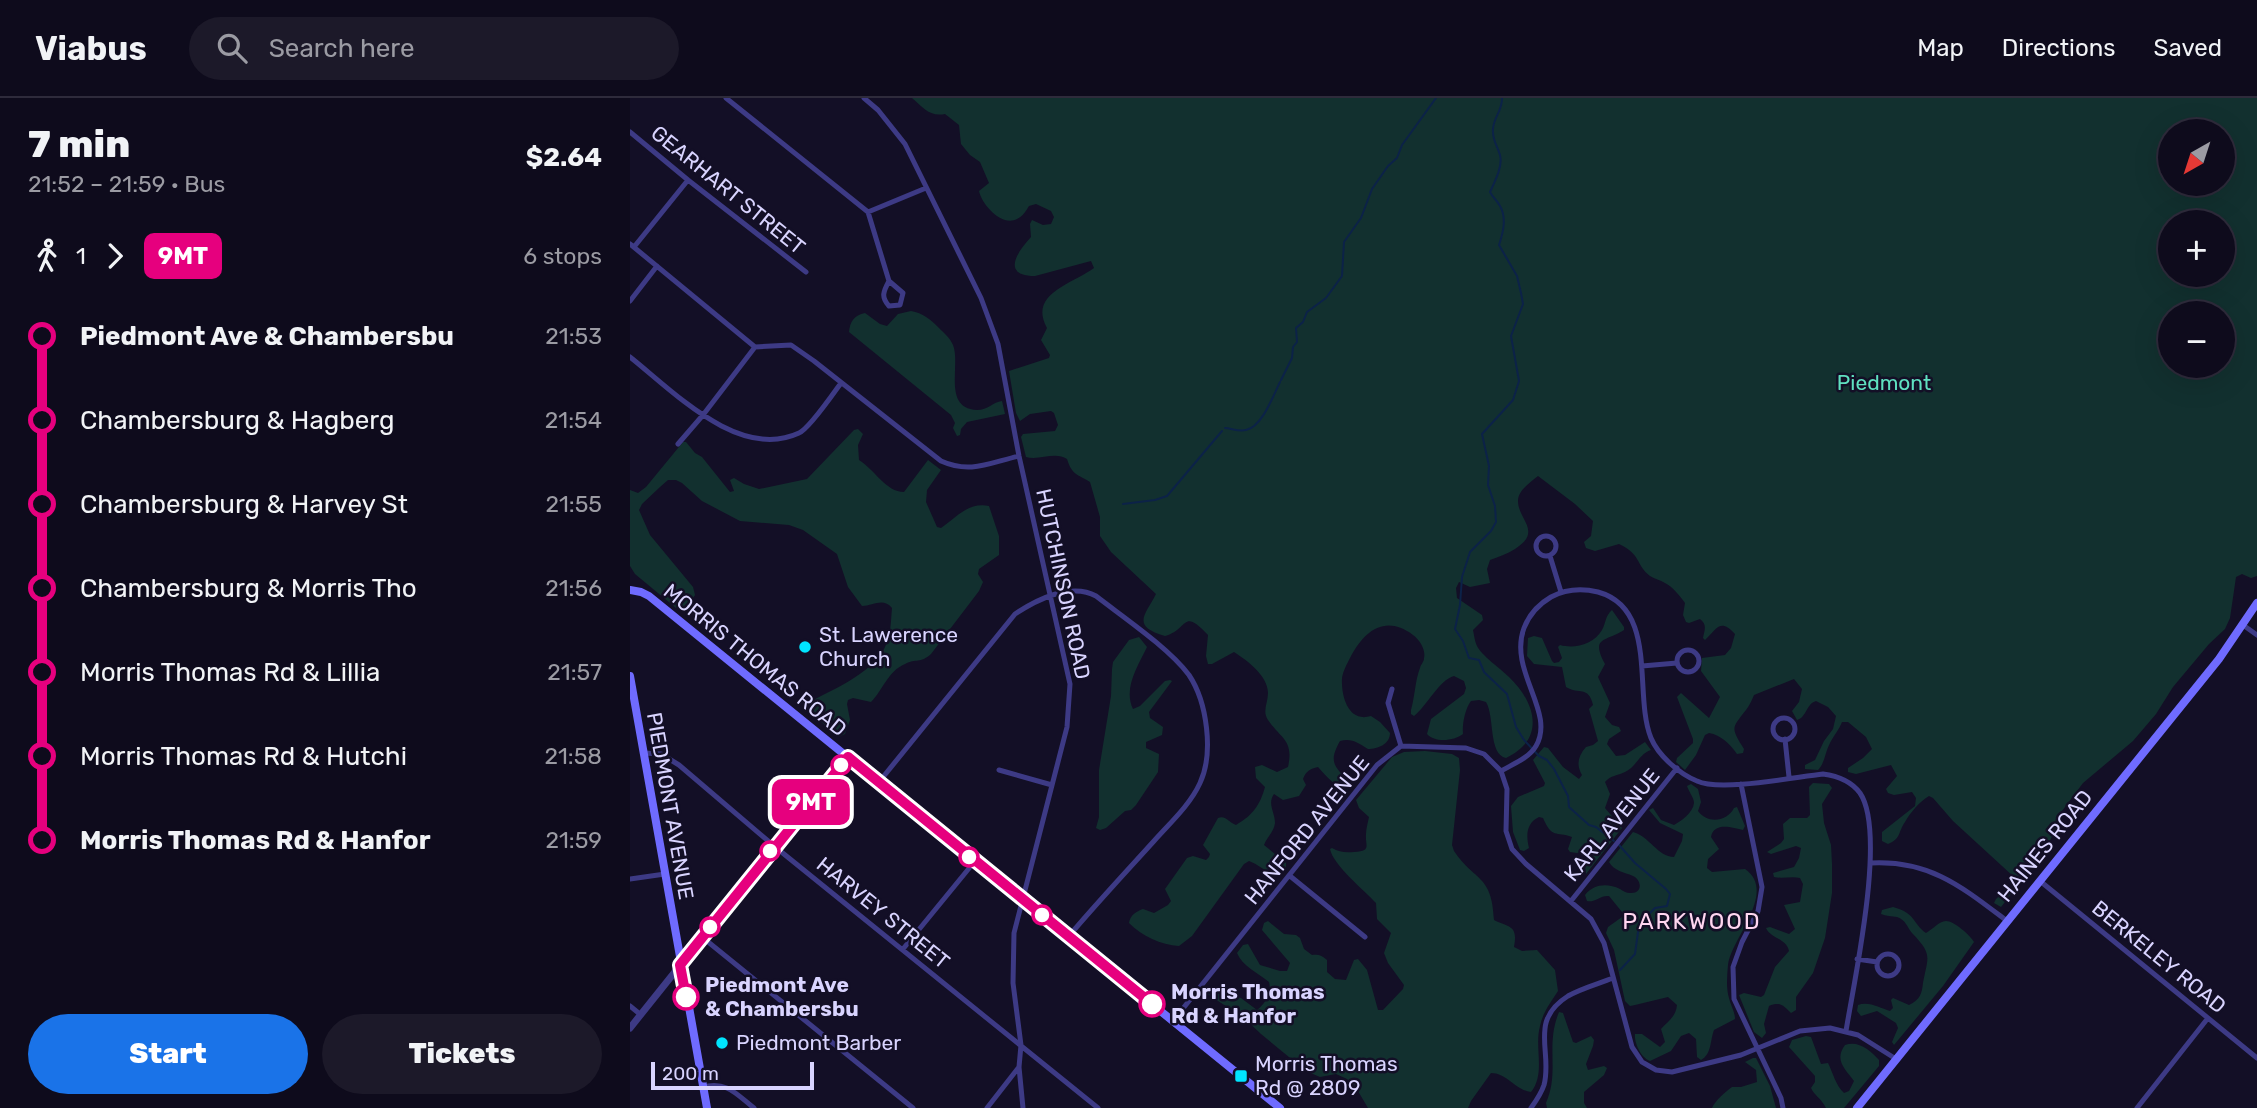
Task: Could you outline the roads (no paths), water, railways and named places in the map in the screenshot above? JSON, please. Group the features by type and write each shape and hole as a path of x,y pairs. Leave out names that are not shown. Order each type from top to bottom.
{"main road":[{"name":"MORRIS THOMAS ROAD","path":"630,590 649,596 1280,1108"},
{"name":"HAINES ROAD","path":"1857,1108 2219,659 2257,603"},
{"name":"PIEDMONT AVENUE","path":"630,677 707,1108"}],"street":[{"path":"726,98 868,212 888,281 903,293 900,305 889,306 883,300 888,281"},
{"name":"HUTCHINSON ROAD","path":"864,98 878,110 905,144 981,298 998,344 1019,456 1070,684 1068,727 1014,933 1013,983 1021,1045 1019,1067 1023,1108"},
{"name":"GEARHART STREET","path":"630,132 806,272"},
{"path":"688,180 632,245 657,266 755,347 791,345 941,461 967,469 1019,456"},
{"path":"868,212 926,188"},
{"path":"630,301 657,266"},
{"path":"678,444 755,347"},
{"path":"630,357 703,415 736,433 758,439 781,439 802,433 841,383"},
{"path":"1550,556 1561,592"},
{"path":"1501,771 1530,754 1539,738 1540,717 1522,666 1520,642 1527,622 1542,603 1561,592 1575,589 1605,594 1622,607 1634,624 1650,735 1660,752 1677,768 1692,779 1707,785 1741,784 1823,774 1844,780 1862,796 1868,816 1871,863 1846,1031"},
{"path":"879,782 1015,614 1033,602 1073,591 1088,591 1172,656 1189,675 1199,695 1207,725 1206,758 1200,782 1183,809 1069,936"},
{"path":"2244,625 2257,635"},
{"path":"1684,650 1695,653 1698,659 1697,666 1689,672 1682,670 1677,663 1679,654 1684,650"},
{"path":"1642,666 1677,663"},
{"path":"1392,689 1388,704 1401,746 1465,748 1484,754 1501,771 1507,789 1506,831 1512,849 1591,919 1604,943 1632,1047 1642,1062 1656,1070 1672,1072 1758,1049 1787,1034 1830,1028 1846,1031 1872,1042 1896,1059"},
{"path":"1782,718 1792,721 1794,728 1793,734 1785,739 1777,737 1773,732 1774,725 1782,718"},
{"path":"1785,739 1789,778"},
{"name":"HANFORD AVENUE","path":"1173,1021 1377,765 1401,746"},
{"name":"HARVEY STREET","path":"643,753 661,754 679,765 774,846 1098,1108"},
{"path":"630,1028 848,757"},
{"name":"KARL AVENUE","path":"1572,901 1677,768"},
{"path":"999,770 1052,785"},
{"path":"1741,784 1762,887 1758,911 1737,954 1732,983 1734,999 1781,1098 1783,1108"},
{"path":"903,949 975,861"},
{"path":"1871,863 1900,864 1932,871 1964,888 2007,921"},
{"path":"630,879 664,874"},
{"path":"1290,876 1365,937"},
{"name":"BERKELEY ROAD","path":"2040,881 2257,1058"},
{"path":"702,937 913,1108"},
{"path":"1884,954 1891,954 1897,958 1898,968 1894,974 1883,975 1877,962 1884,954"},
{"path":"1857,958 1877,962"},
{"path":"1531,1108 1545,1083 1543,1040 1545,1024 1553,1010 1566,998 1613,978"},
{"path":"630,1006 641,1015"},
{"path":"2137,1108 2208,1018"},
{"path":"987,1108 1019,1067"},
{"path":"703,1087 728,1087 754,1108"}],"waterway":[{"path":"1281,380 1297,342 1296,328 1303,322 1307,312 1326,298 1342,276 1344,242 1361,218 1372,189 1397,158 1402,145 1436,98"},
{"path":"1502,98 1493,133 1500,164 1490,192 1503,215 1504,226 1499,245 1517,276 1523,304 1511,336 1519,381 1513,400 1482,434 1496,522 1491,531 1470,552 1462,577 1455,629 1469,658 1479,660 1484,672 1507,694 1516,727 1524,740 1554,769 1568,796 1569,807 1589,825 1614,841"},
{"path":"1225,428 1240,431 1252,428 1266,410 1280,382"},
{"path":"1123,504 1167,496 1222,431"},
{"path":"1619,845 1670,894 1667,906 1655,908 1641,922 1635,954 1620,970"}],"place":[{"name":"St. Lawerence Church","path":"805,647"},
{"name":"Piedmont Ave & Chambersbu","path":"686,997"},
{"name":"Morris Thomas Rd & Hanfor","path":"1152,1004"},
{"name":"Piedmont Barber","path":"722,1043"},
{"name":"Morris Thomas Rd @ 2809","path":"1241,1076"}],"district":[{"name":"PARKWOOD","path":"1692,921"}],"park label":[{"name":"Piedmont","path":"1884,383"}]}
